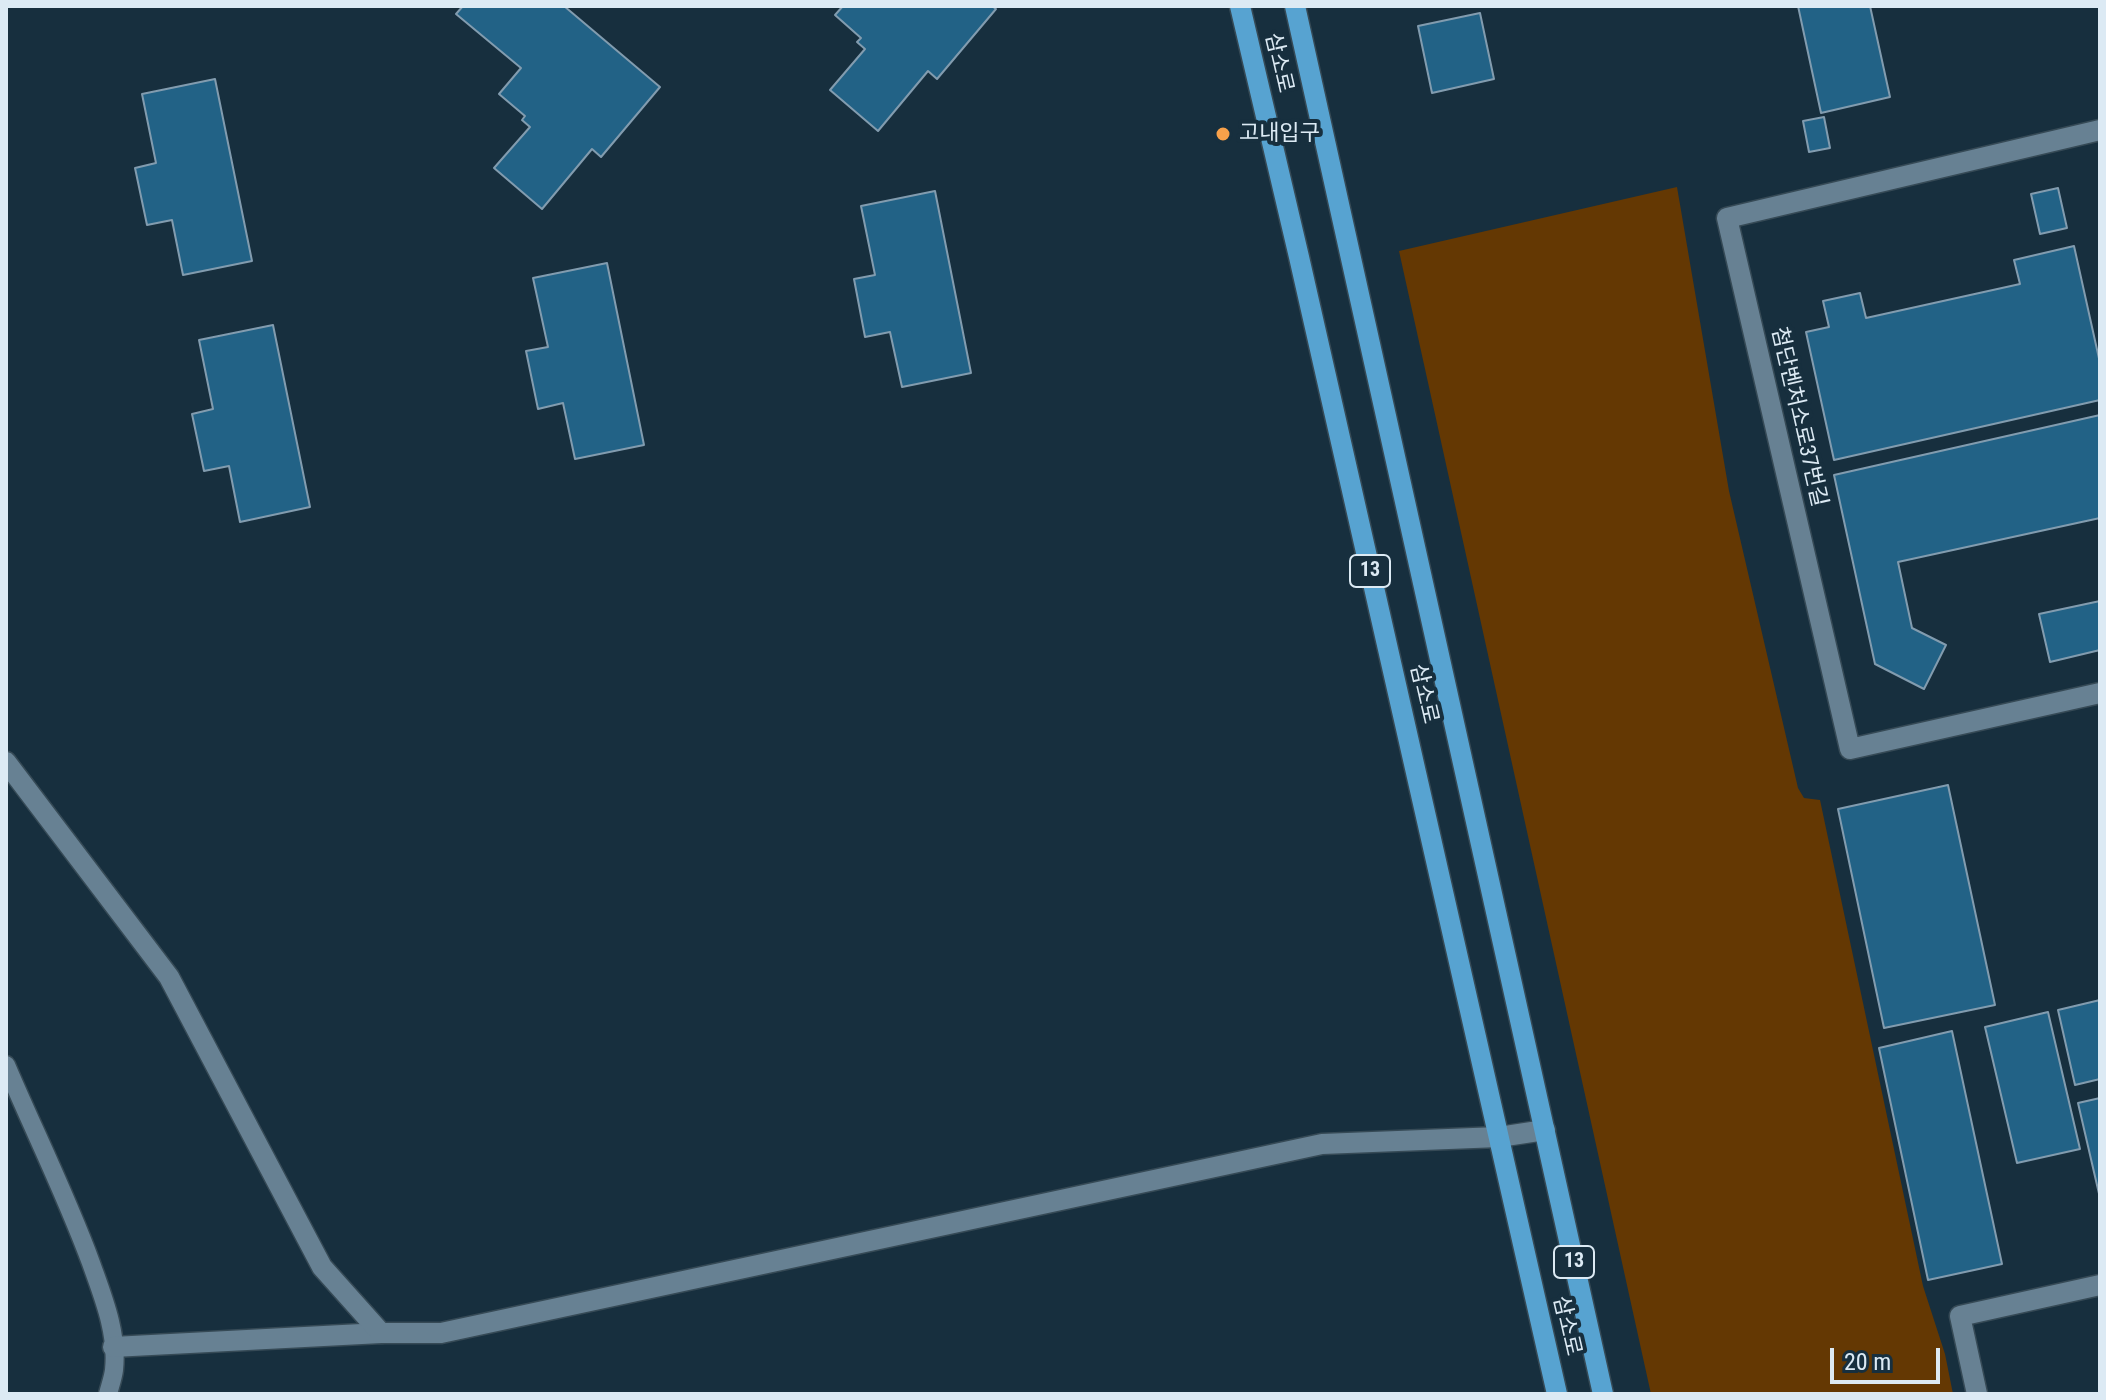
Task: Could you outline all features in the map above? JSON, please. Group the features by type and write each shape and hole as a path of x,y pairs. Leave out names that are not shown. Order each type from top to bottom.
{"main road":[{"name":"삼소로","path":"1240,6 1557,1394"},
{"name":"삼소로","path":"1295,6 1603,1394"}],"street":[{"name":"첨단벤처소로37번길","path":"2100,130 1727,218 1850,749 2100,693"},
{"path":"6,762 169,977 322,1267 381,1333"},
{"path":"113,1347 381,1333 441,1333 1322,1144 1499,1137 1545,1130"},
{"path":"1977,1394 1960,1316 2100,1285"}],"lane":[{"path":"6,1067 78,1227 105,1301 111,1326 114,1373 108,1394"}],"shaded area":[{"path":"1677,187 1729,491 1798,788 1804,798 1820,800 1923,1286 1945,1354 1953,1394 1651,1394 1399,251"}],"building":[{"path":"463,6 564,6 660,87 601,157 592,149 542,209 494,168 530,127 522,120 525,116 499,94 521,68 456,14"},
{"path":"843,6 992,6 996,9 937,79 928,71 878,131 830,90 865,49 857,42 861,38 835,15"},
{"path":"1798,6 1870,6 1890,97 1821,113"},
{"path":"1480,13 1494,79 1432,93 1418,26"},
{"path":"215,79 252,261 183,275 172,220 147,225 135,168 156,163 142,94"},
{"path":"1824,117 1830,148 1809,152 1803,121"},
{"path":"2058,188 2067,228 2040,234 2031,194"},
{"path":"935,191 971,373 902,387 890,332 865,337 854,279 875,275 861,206"},
{"path":"2074,246 2100,363 2100,400 1834,460 1806,332 1829,327 1823,301 1860,293 1866,318 2020,284 2014,260"},
{"path":"607,263 644,445 575,459 563,403 538,409 526,351 548,347 533,278"},
{"path":"273,325 310,507 240,522 229,466 204,471 192,414 213,409 199,340"},
{"path":"2100,415 2100,518 1898,562 1912,628 1946,645 1924,689 1875,664 1834,475"},
{"path":"2100,601 2100,650 2050,662 2039,614"},
{"path":"1948,785 1995,1005 1884,1028 1838,809"},
{"path":"2100,1000 2100,1079 2075,1085 2058,1010"},
{"path":"2048,1012 2080,1149 2017,1163 1985,1027"},
{"path":"1952,1031 2002,1264 1928,1280 1879,1048"},
{"path":"2100,1098 2100,1198 2078,1103"}],"place":[{"name":"고내입구","path":"1223,134"}]}
